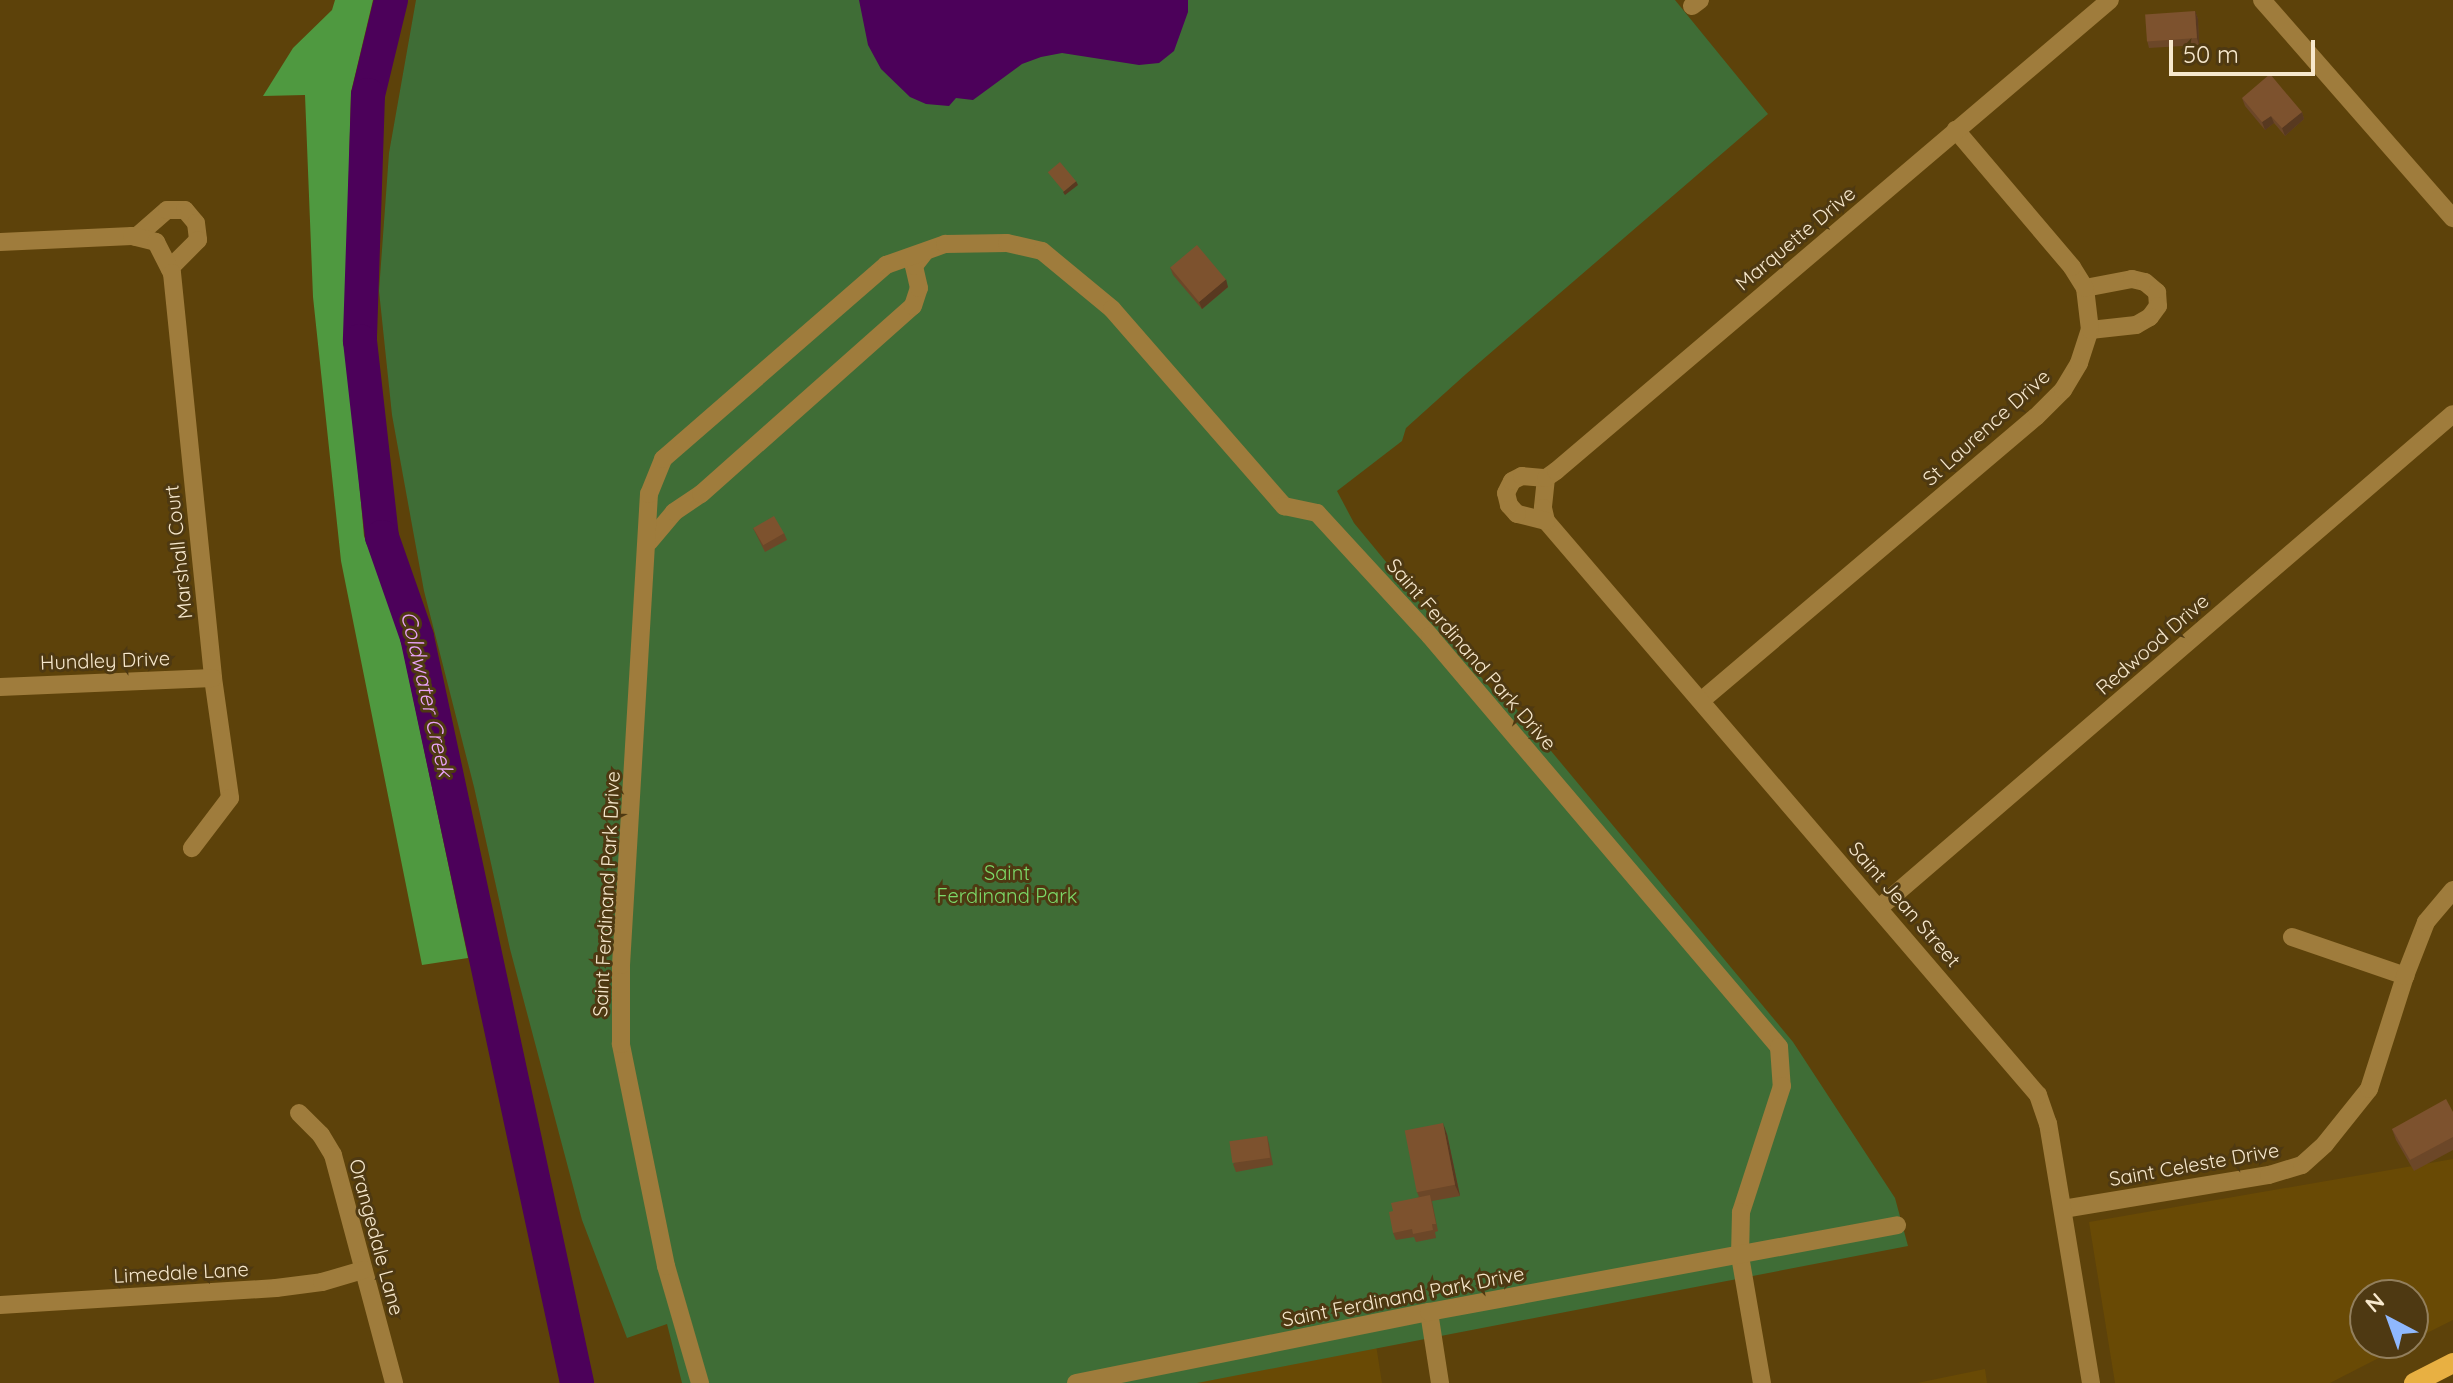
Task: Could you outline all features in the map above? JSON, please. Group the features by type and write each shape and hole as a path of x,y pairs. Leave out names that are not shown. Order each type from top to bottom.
{"main road":[{"path":"2415,1383 2453,1363"}],"street":[{"name":"Marquette Drive","path":"1506,493 1512,481 1522,476 1546,478 2110,0"},
{"path":"2262,0 2453,218"},
{"name":"St Laurence Drive","path":"1702,700 2036,417 2063,390 2079,363 2090,330 2085,288 2072,267 1956,130"},
{"path":"0,242 136,237 167,210 185,210 196,223 198,240 170,268"},
{"name":"Marshall Court","path":"136,237 156,242 170,268 213,678 230,798 192,848"},
{"name":"Saint Ferdinand Park Drive","path":"700,1383 669,1279 621,1044 621,965 649,542 649,494 663,459 886,265 945,244 1007,243 1042,251 1112,309 1284,506 1317,513 1430,636 1779,1047 1782,1086 1741,1212 1740,1256"},
{"path":"649,542 674,512 701,494 913,306 919,288 914,266 925,252"},
{"path":"2085,288 2132,279 2145,282 2157,292 2158,306 2150,317 2136,325 2090,330"},
{"name":"Redwood Drive","path":"1879,908 2447,419 2453,405"},
{"path":"1546,478 1543,508 1546,521"},
{"name":"Saint Jean Street","path":"1506,493 1509,505 1517,514 1546,521 2038,1095 2048,1124 2091,1383"},
{"name":"Hundley Drive","path":"0,687 213,678"},
{"name":"Saint Celeste Drive","path":"2063,1209 2269,1175 2302,1165 2325,1144 2369,1089 2405,976 2426,922 2453,890"},
{"path":"2292,937 2405,976"},
{"name":"Orangedale Lane","path":"299,1113 321,1135 333,1155 394,1383"},
{"name":"Saint Ferdinand Park Drive","path":"1076,1383 1429,1312 1897,1225"},
{"path":"1740,1256 1762,1383"},
{"name":"Limedale Lane","path":"0,1305 276,1288 322,1282 363,1270"},
{"path":"1429,1312 1440,1383"}],"shaded area":[{"path":"859,0 1188,0 1188,12 1174,51 1159,63 1139,65 1062,53 1041,57 1022,64 973,100 956,98 949,106 926,104 910,97 881,69 868,45"},
{"path":"2453,1159 2453,1320 2429,1332 2429,1279 2349,1279 2349,1359 2377,1359 2330,1383 2115,1383 2089,1222"},
{"path":"1374,1332 1382,1383 1119,1383"},
{"path":"1985,1369 1987,1383 1917,1383"}],"green space":[{"path":"335,0 373,0 351,92 345,326 364,536 399,631 468,958 422,965 341,561 313,297 305,95 263,96 293,48 332,10"},
{"name":"Saint Ferdinand Park","path":"416,0 1675,0 1768,114 1466,374 1406,428 1402,441 1337,491 1354,523 1500,700 1512,704 1793,1042 1895,1198 1908,1246 1197,1383 682,1383 667,1324 627,1338 582,1220 510,949 474,787 424,591 392,415 379,291 389,153"}],"building":[{"path":"2195,11 2197,38 2147,41 2145,14"},
{"path":"2270,74 2302,112 2282,128 2271,116 2262,122 2242,98"},
{"path":"1060,162 1076,181 1064,191 1048,172"},
{"path":"1197,245 1226,279 1199,302 1170,267"},
{"path":"774,516 784,533 763,545 753,528"},
{"path":"2446,1099 2453,1112 2453,1137 2410,1160 2392,1129"},
{"path":"1443,1123 1455,1185 1417,1192 1405,1130"},
{"path":"1267,1136 1270,1158 1232,1163 1229,1141"},
{"path":"1430,1195 1436,1224 1432,1224 1433,1230 1413,1234 1412,1229 1393,1233 1389,1212 1393,1211 1391,1203"}],"waterway":[{"name":"Coldwater Creek","path":"391,0 368,95 360,341 382,537 417,637 577,1383"}]}
